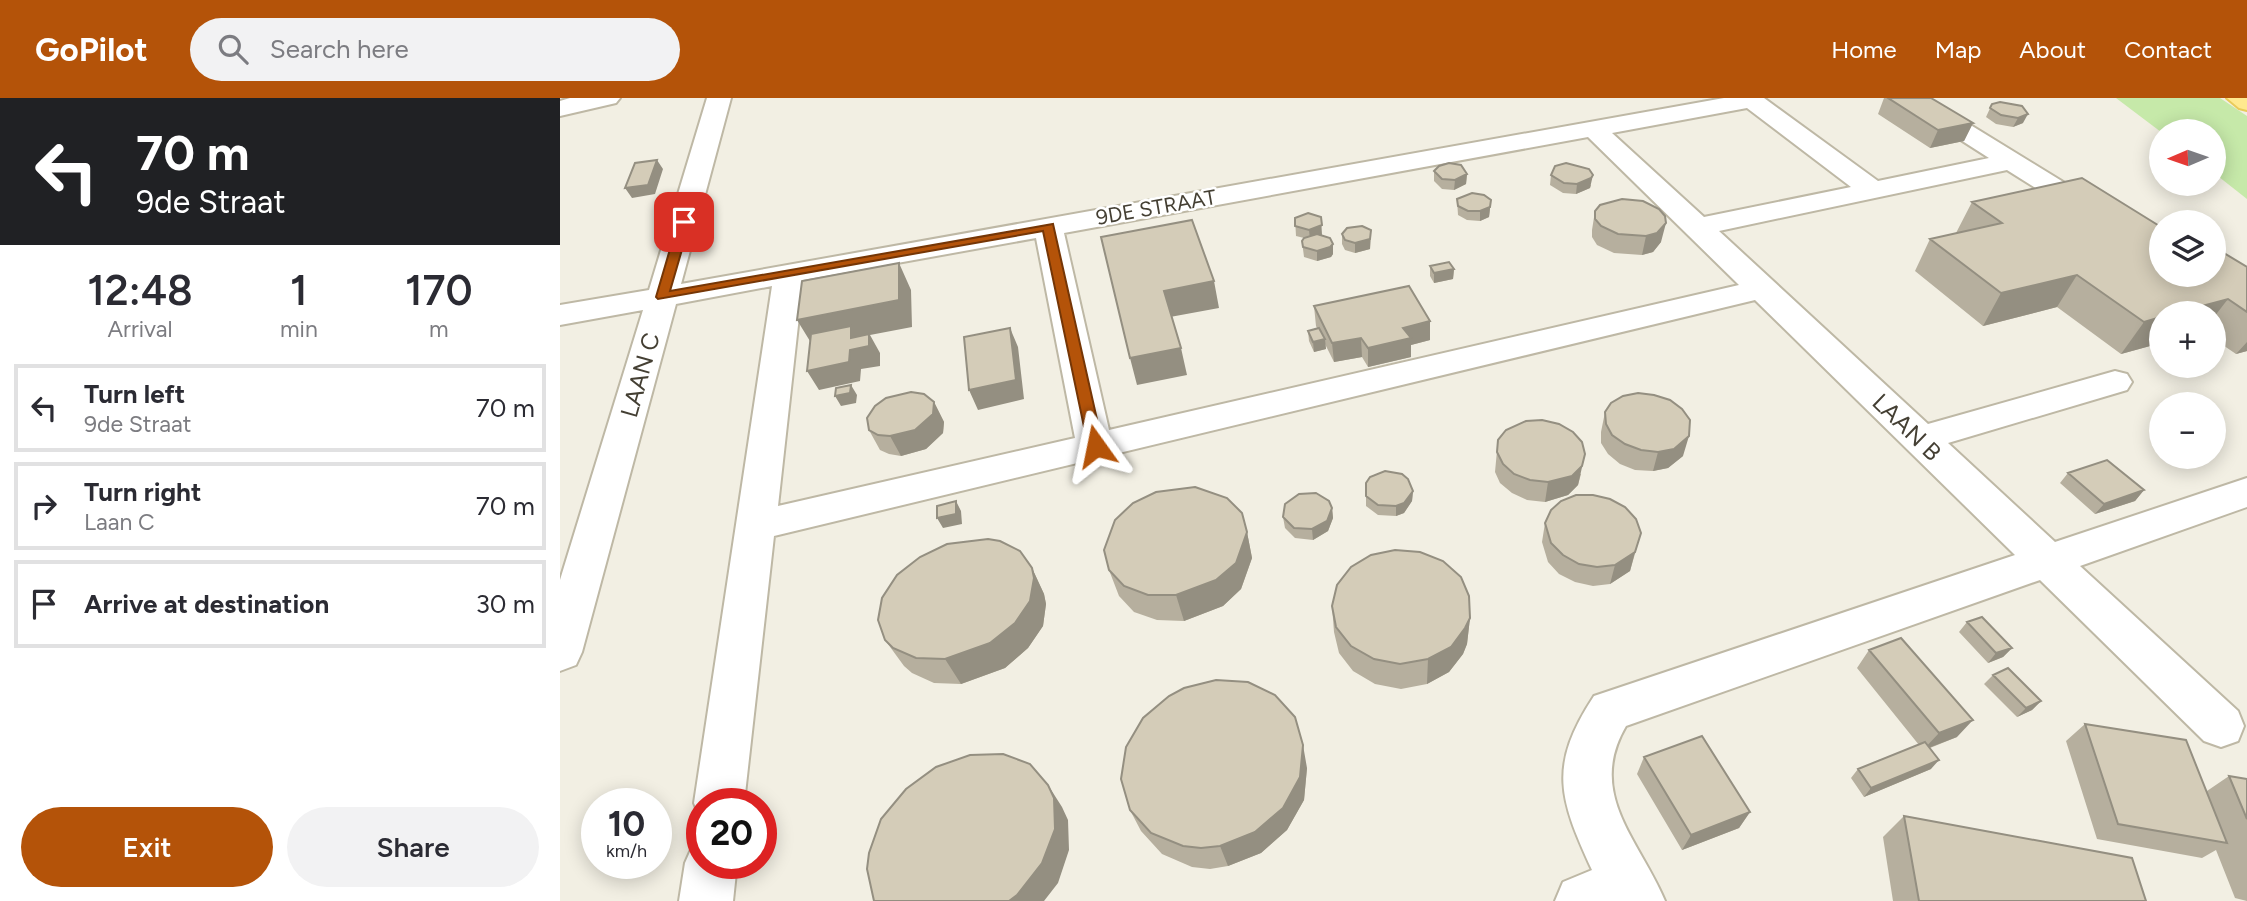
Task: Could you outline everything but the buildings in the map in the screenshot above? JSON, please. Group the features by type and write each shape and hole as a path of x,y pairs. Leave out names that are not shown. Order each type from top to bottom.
{"main road":[{"path":"2239,98 2247,103"}],"lane":[{"path":"560,109 584,101 608,98"},
{"name":"LAAN C","path":"560,652 719,98"},
{"path":"1752,100 1873,190"},
{"name":"9DE STRAAT","path":"560,315 1752,100"},
{"path":"1925,107 2149,247"},
{"name":"LAAN B","path":"1593,128 2221,726"},
{"path":"1698,227 2011,161"},
{"path":"1048,227 1096,446"},
{"path":"721,788 789,274"},
{"path":"755,526 1763,289"},
{"path":"1920,439 2115,382"},
{"path":"1616,895 1597,823 1587,798 1585,774 1588,749 1597,727 1610,711 2048,561 2237,506"},
{"path":"706,901 709,879"}],"green space":[{"path":"2116,98 2220,98 2247,116 2247,199 2226,182 2226,119 2149,119 2149,123"}],"route":[{"path":"684,222 662,297 1048,227 1096,446"}]}
